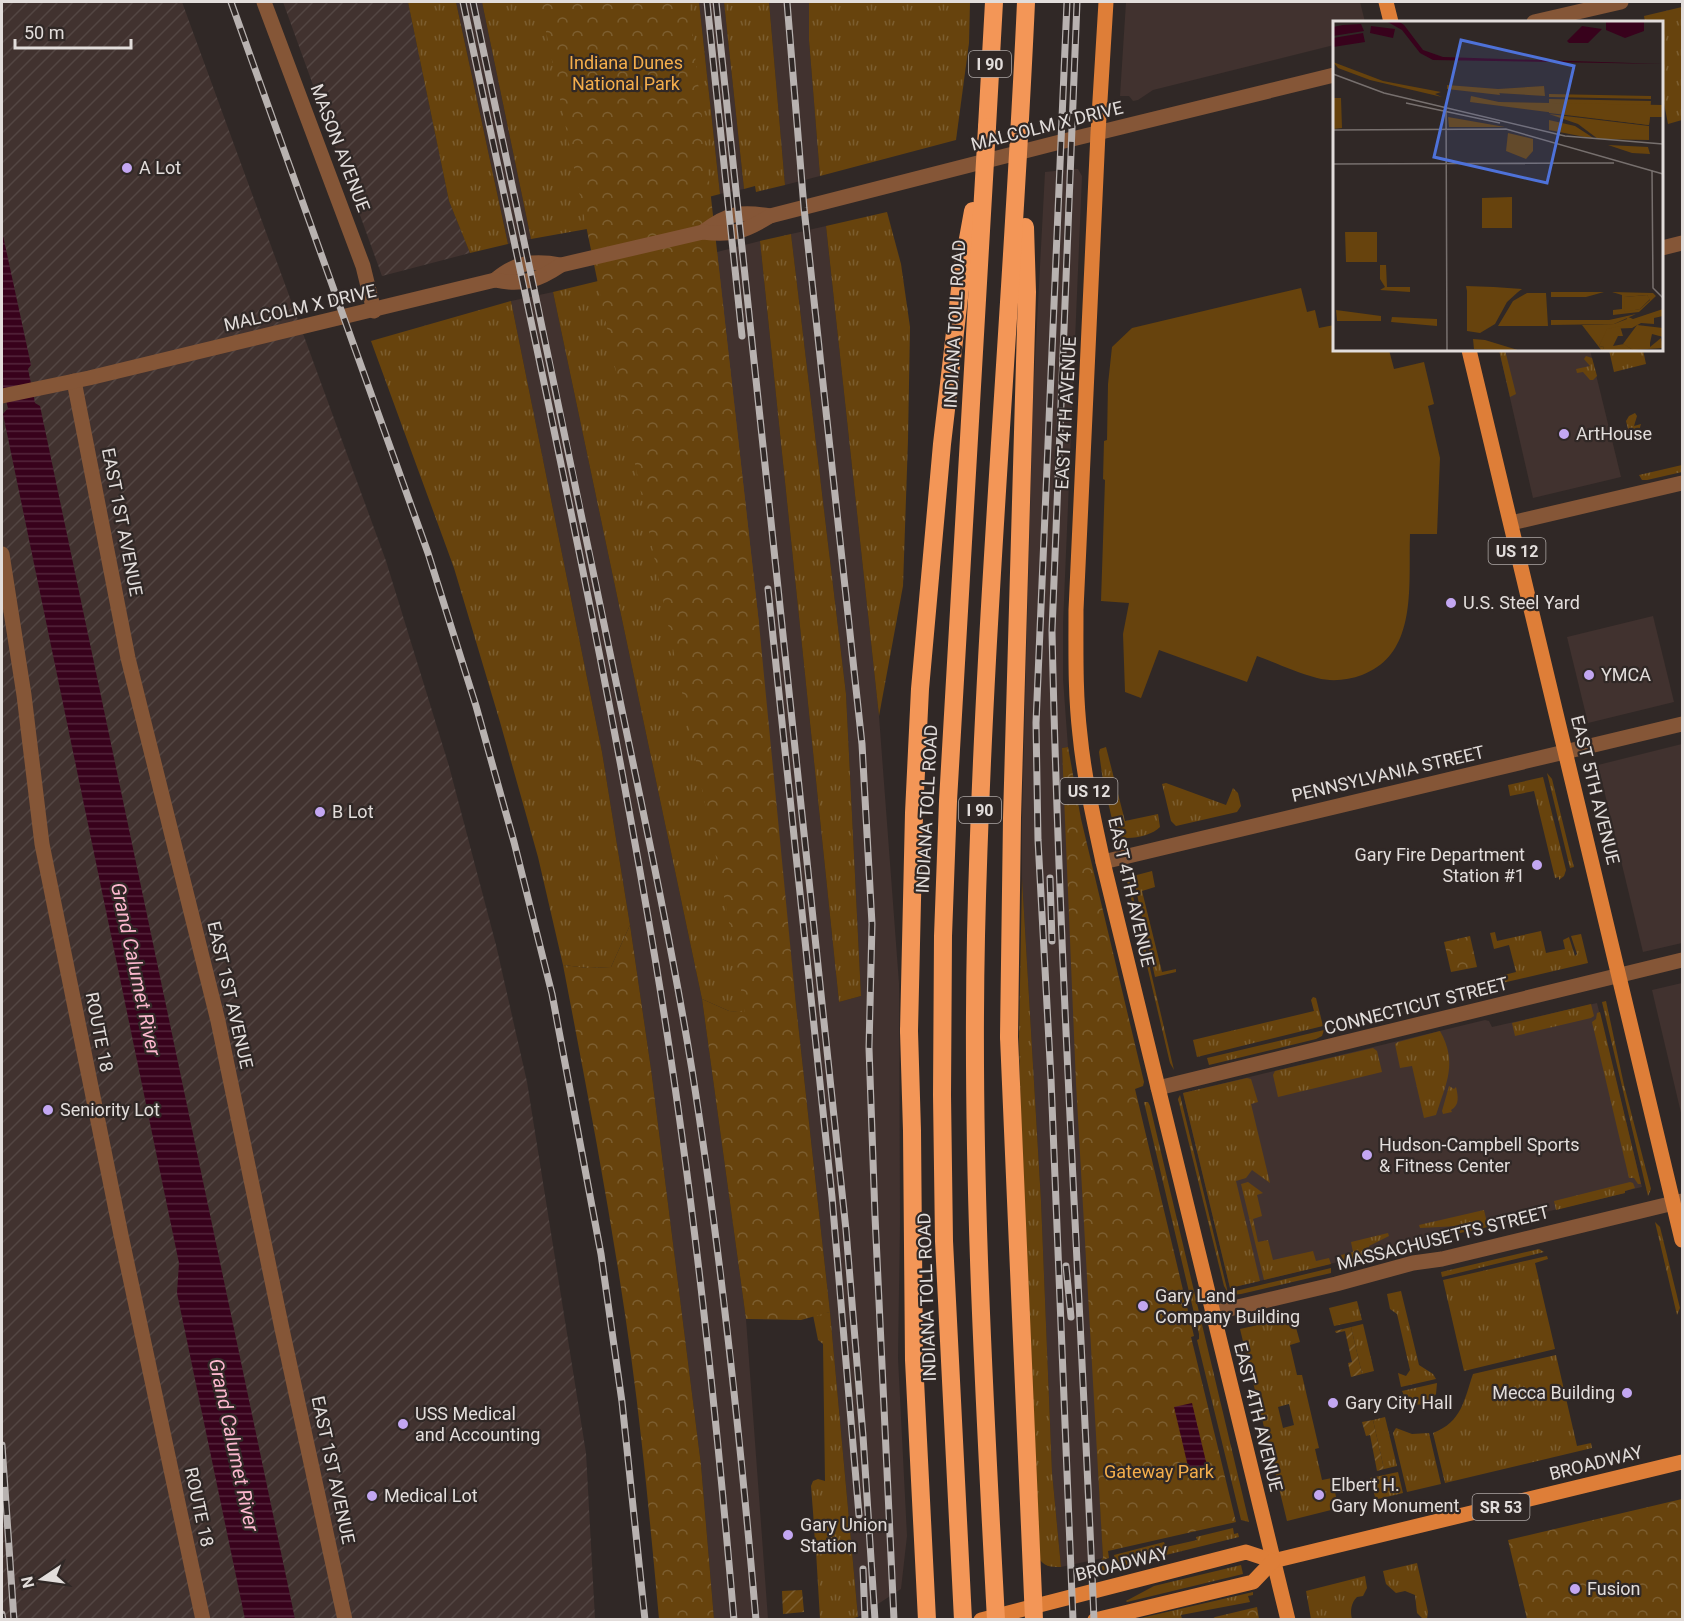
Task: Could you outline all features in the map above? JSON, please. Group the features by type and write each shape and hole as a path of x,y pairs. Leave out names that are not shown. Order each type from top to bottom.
{"highway":[{"name":"INDIANA TOLL ROAD","path":"963,1620 944,1241 943,936 950,755 994,2"},
{"name":"I 90","path":"996,1620 978,1243 974,1096 976,937 981,790 1026,2"},
{"path":"1021,116 1027,292 1011,829 1009,1037 1034,1613"},
{"path":"927,1620 914,1360 909,1031 913,836 920,689 942,444 958,307 987,126"}],"main road":[{"name":"EAST 4TH AVENUE","path":"1106,2 1076,621 1076,684 1080,734 1103,862 1274,1561"},
{"path":"1386,2 1391,21"},
{"name":"EAST 5TH AVENUE","path":"1469,351 1620,976 1678,1202 1683,1240"},
{"name":"BROADWAY","path":"981,1620 1034,1613 1246,1552 1274,1561 1683,1462"},
{"path":"1095,1620 1253,1582 1274,1561"},
{"name":"US 12","path":"1274,1561 1288,1620"}],"street":[{"name":"MASON AVENUE","path":"264,2 363,266 374,311"},
{"path":"1538,21 1621,2"},
{"name":"MALCOLM X DRIVE","path":"2,396 374,311 495,280 509,268 540,261 561,265 703,232 719,219 738,214 748,212 770,216 1333,75"},
{"path":"1663,248 1683,243"},
{"name":"EAST 1ST AVENUE","path":"74,381 128,658 218,1021 345,1620"},
{"path":"1511,524 1683,483"},
{"name":"ROUTE 18","path":"2,554 24,695 42,844 121,1235 203,1620"},
{"name":"PENNSYLVANIA STREET","path":"1103,862 1683,724"},
{"name":"CONNECTICUT STREET","path":"1158,1088 1683,960"},
{"name":"MASSACHUSETTS STREET","path":"1212,1313 1413,1263 1678,1202"}],"shaded area":[{"path":"2,2 182,2 386,561 449,766 496,945 527,1082 586,1453 595,1619 2,1620"},
{"path":"283,2 408,2 449,201 470,253 382,276"},
{"path":"456,2 482,2 531,239 508,244"},
{"path":"699,2 724,2 744,189 720,194"},
{"path":"769,2 809,2 809,40 820,176 785,185"},
{"path":"1126,2 1360,2 1365,21 1333,21 1333,45 1153,90 1138,100 1133,101 1129,96 1120,96"},
{"path":"1078,169 1082,176 1063,624 1063,679 1068,747 1062,748 1103,1558 1061,1567 1052,1472 1041,1201 1022,878 1022,819 1033,398 1045,172"},
{"path":"826,226 879,716 899,983 898,1358 907,1536 901,1589 858,1617 830,1312 717,252 760,241 839,1002 861,996 846,694 791,234"},
{"path":"553,292 702,999 746,1319 768,1619 714,1619 701,1465 651,1069 630,925 602,752 511,301"},
{"path":"1499,351 1590,351 1621,477 1533,498"},
{"name":"YMCA","path":"1653,616 1674,702 1588,723 1567,637"},
{"path":"1682,744 1682,943 1643,952 1598,765"},
{"path":"1682,983 1682,1117 1652,990"},
{"path":"1597,1003 1642,1187 1230,1288 1183,1093 1485,1020 1489,1021 1492,1027"}],"green space":[{"path":"408,2 456,2 508,244 470,253 449,201"},
{"path":"482,2 699,2 720,194 587,229 531,239"},
{"name":"Indiana Dunes National Park","path":"540,2 689,2 759,624 796,1005 830,1312 801,1320 746,1319 702,999 729,1011 745,1012 726,906"},
{"path":"724,2 769,2 785,185 756,192 755,186 744,189"},
{"path":"809,2 970,2 969,43 956,140 820,176 809,40"},
{"path":"1682,7 1682,120 1668,124 1663,98 1663,21 1645,21 1644,16"},
{"path":"887,212 901,264 910,327 903,586 879,716 826,226"},
{"path":"791,234 846,694 861,996 839,1002 760,241"},
{"path":"717,252 759,624 765,1015 729,1011 702,999 553,292"},
{"path":"1301,288 1307,312 1315,310 1319,328 1333,325 1333,351 1389,351 1394,369 1424,362 1434,404 1428,406 1440,458 1437,534 1410,534 1407,615 1402,634 1393,651 1380,665 1362,675 1328,680 1294,671 1257,656 1247,682 1159,650 1141,698 1125,692 1123,634 1129,603 1101,601 1105,480 1103,479 1112,347 1132,328"},
{"path":"511,301 602,752 630,925 611,967 588,968 563,965 538,857 454,568 371,341"},
{"path":"1499,351 1505,351 1516,394 1510,397"},
{"path":"1609,351 1643,351 1646,364 1614,372"},
{"path":"1586,356 1592,358 1597,376 1593,380 1590,380 1583,372 1577,373 1576,369 1590,366 1584,359"},
{"path":"1635,413 1637,416 1634,426 1641,424 1637,437 1633,440 1626,421"},
{"path":"1682,465 1682,472 1647,480 1642,480 1639,475"},
{"name":"Gateway Park","path":"1068,747 1081,819 1144,1082 1143,1086 1135,1089 1236,1522 1108,1551 1109,1558 1100,1561 1103,1558 1076,1083 1062,748"},
{"path":"1106,747 1125,821 1158,814 1160,827 1156,830 1133,838 1116,836 1103,781 1099,752 1100,749"},
{"path":"1547,773 1552,779 1574,867 1570,868"},
{"path":"1543,777 1566,870 1564,876 1559,880 1559,877 1555,878 1534,791 1510,796 1508,785"},
{"path":"1166,783 1226,805 1233,788 1238,793 1241,806 1237,812 1176,826 1171,821 1162,784"},
{"path":"1152,871 1155,887 1142,891 1162,972 1176,969 1176,972 1155,977 1133,876"},
{"path":"1128,875 1174,1070 1170,1063 1127,881"},
{"path":"1022,878 1041,1201 1052,1472 1061,1567 1048,1566 1038,1557 1023,1215 1019,1038"},
{"path":"630,925 651,1069 701,1465 714,1619 659,1619 643,1455 624,1307 600,1160 563,965 588,968 611,967"},
{"path":"1541,931 1546,953 1565,949 1563,940 1569,937 1575,956 1577,954 1571,936 1581,934 1588,963 1502,983 1500,976 1516,972 1509,945 1494,949 1490,933 1495,932 1497,941"},
{"path":"1470,936 1477,967 1451,972 1444,942"},
{"path":"1313,997 1316,998 1323,1026 1197,1057 1193,1040 1314,1011 1311,1000"},
{"path":"1606,1001 1624,1085 1651,1189 1648,1196 1602,1002"},
{"path":"1591,1004 1594,1016 1591,1018 1515,1036 1512,1023"},
{"path":"1600,1012 1641,1184 1638,1184 1634,1178 1629,1178 1592,1022"},
{"path":"1324,1030 1322,1036 1316,1039 1209,1065 1207,1058"},
{"path":"1440,1031 1448,1053 1448,1073 1436,1115 1424,1118 1412,1066 1400,1068 1395,1044"},
{"path":"1373,1048 1377,1051 1382,1072 1278,1097 1273,1075 1275,1071"},
{"path":"1251,1079 1258,1102 1251,1104 1270,1183 1252,1170 1246,1178 1236,1181 1260,1281 1230,1288 1183,1093"},
{"path":"1449,1086 1454,1089 1456,1087 1457,1103 1451,1110 1452,1112 1443,1114 1442,1111"},
{"path":"1180,1095 1228,1293 1224,1286 1178,1099"},
{"path":"1144,1102 1148,1102 1150,1106 1249,1522 1241,1520 1197,1340 1199,1334"},
{"path":"1248,1182 1263,1193 1257,1195 1262,1216 1253,1219 1258,1242 1268,1240 1273,1260 1313,1251 1316,1261 1329,1258 1331,1264 1264,1280 1241,1184"},
{"path":"1630,1182 1635,1188 1625,1193 1556,1210 1554,1201"},
{"path":"1484,1210 1488,1227 1460,1233 1459,1226 1420,1228 1419,1225"},
{"path":"1655,1222 1660,1227 1680,1308 1677,1315"},
{"path":"1388,1233 1389,1236 1369,1246 1371,1254 1343,1261 1341,1255 1353,1252 1351,1242"},
{"path":"1539,1249 1544,1252 1442,1277 1441,1272"},
{"path":"1547,1256 1548,1259 1535,1263 1555,1349 1464,1371 1443,1280"},
{"path":"1331,1268 1331,1273 1241,1294 1232,1295 1231,1292"},
{"path":"1401,1291 1419,1365 1433,1374 1436,1379 1401,1387 1398,1373 1406,1376 1410,1370 1397,1314 1390,1309 1387,1294"},
{"path":"1357,1301 1362,1320 1334,1326 1329,1308"},
{"path":"830,1312 858,1617 849,1619 820,1619 816,1551 830,1550 829,1542 815,1543 814,1527 828,1526 828,1524 814,1525 811,1486 813,1481 818,1479 825,1481 823,1344 818,1340 813,1315"},
{"path":"1293,1317 1300,1342 1290,1345 1297,1375 1302,1375 1319,1448 1315,1449 1322,1480 1332,1478 1338,1506 1335,1509 1287,1521 1240,1329","holes":["1289,1404 1294,1425 1283,1428 1278,1407"]},
{"path":"1363,1324 1374,1371 1362,1374 1351,1327"},
{"path":"1351,1327 1362,1374 1351,1377 1348,1363 1352,1362 1345,1331 1336,1333 1335,1331"},
{"path":"1556,1355 1577,1446 1591,1443 1592,1448 1445,1483 1433,1433 1450,1423 1456,1416 1473,1374"},
{"path":"1437,1383 1436,1394 1427,1404 1412,1403 1402,1391"},
{"path":"1385,1417 1397,1466 1384,1469 1373,1420"},
{"path":"1373,1420 1384,1469 1377,1471 1370,1435 1366,1436 1362,1422"},
{"path":"1396,1428 1412,1434 1429,1433 1441,1484 1407,1492 1393,1433"},
{"path":"1398,1472 1403,1493 1378,1499 1375,1497 1370,1478"},
{"path":"1682,1499 1682,1619 1527,1619 1508,1540"},
{"path":"1233,1528 1234,1534 1238,1533 1239,1537 1101,1571 1101,1566 1116,1563 1114,1555 1164,1542 1166,1547 1197,1540 1196,1537"},
{"path":"1417,1563 1428,1612 1427,1619 1423,1619 1417,1613 1415,1595 1405,1591 1396,1593 1386,1584 1383,1571"},
{"path":"1241,1565 1243,1574 1126,1601 1154,1586"},
{"path":"1365,1576 1367,1588 1363,1596 1357,1597 1353,1602 1352,1619 1311,1619 1306,1591"},
{"path":"802,1590 804,1612 783,1614 782,1591"},
{"path":"1253,1592 1253,1595 1248,1596 1250,1602 1181,1615 1182,1619 1141,1619 1141,1618"},
{"path":"1257,1607 1259,1619 1212,1619 1215,1617"}],"water":[{"name":"Grand Calumet River","path":"2,231 31,365 28,369 35,403 40,406 295,1619 245,1619 177,1293 179,1263 3,414 8,408 2,386"},
{"path":"1192,1403 1208,1470 1190,1475 1174,1407"}],"railway":[{"path":"231,2 428,553 476,706 514,842 552,994 601,1254 622,1402 645,1620"},
{"path":"463,2 589,602 656,964 681,1127 701,1291 734,1620"},
{"path":"473,2 642,806 683,1017 721,1276 756,1620"},
{"path":"707,2 742,336"},
{"path":"716,2 846,1230 875,1620"},
{"path":"787,2 804,208 862,744 872,924 869,1048 875,1216 894,1620"},
{"path":"1067,2 1036,723 1038,840 1051,1079 1073,1620"},
{"path":"1077,2 1052,631 1065,1002 1094,1620"},
{"path":"768,589 832,1197 859,1515"},
{"path":"1050,878 1052,941"},
{"path":"1066,1266 1071,1317"},
{"path":"2,1445 14,1620"},
{"path":"863,1569 865,1620"},
{"path":"2,1614 3,1620"}],"place":[{"name":"A Lot","path":"127,168"},
{"name":"ArtHouse","path":"1564,434"},
{"name":"U.S. Steel Yard","path":"1451,603"},
{"name":"YMCA","path":"1589,675"},
{"name":"B Lot","path":"320,812"},
{"name":"Gary Fire Department Station #1","path":"1537,865"},
{"name":"Seniority Lot","path":"48,1110"},
{"name":"Hudson-Campbell Sports & Fitness Center","path":"1367,1155"},
{"name":"Gary Land Company Building","path":"1143,1306"},
{"name":"Mecca Building","path":"1627,1393"},
{"name":"Gary City Hall","path":"1333,1403"},
{"name":"USS Medical and Accounting","path":"403,1424"},
{"name":"Elbert H. Gary Monument","path":"1319,1495"},
{"name":"Medical Lot","path":"372,1496"},
{"name":"Gary Union Station","path":"788,1535"},
{"name":"Fusion","path":"1575,1589"}]}
